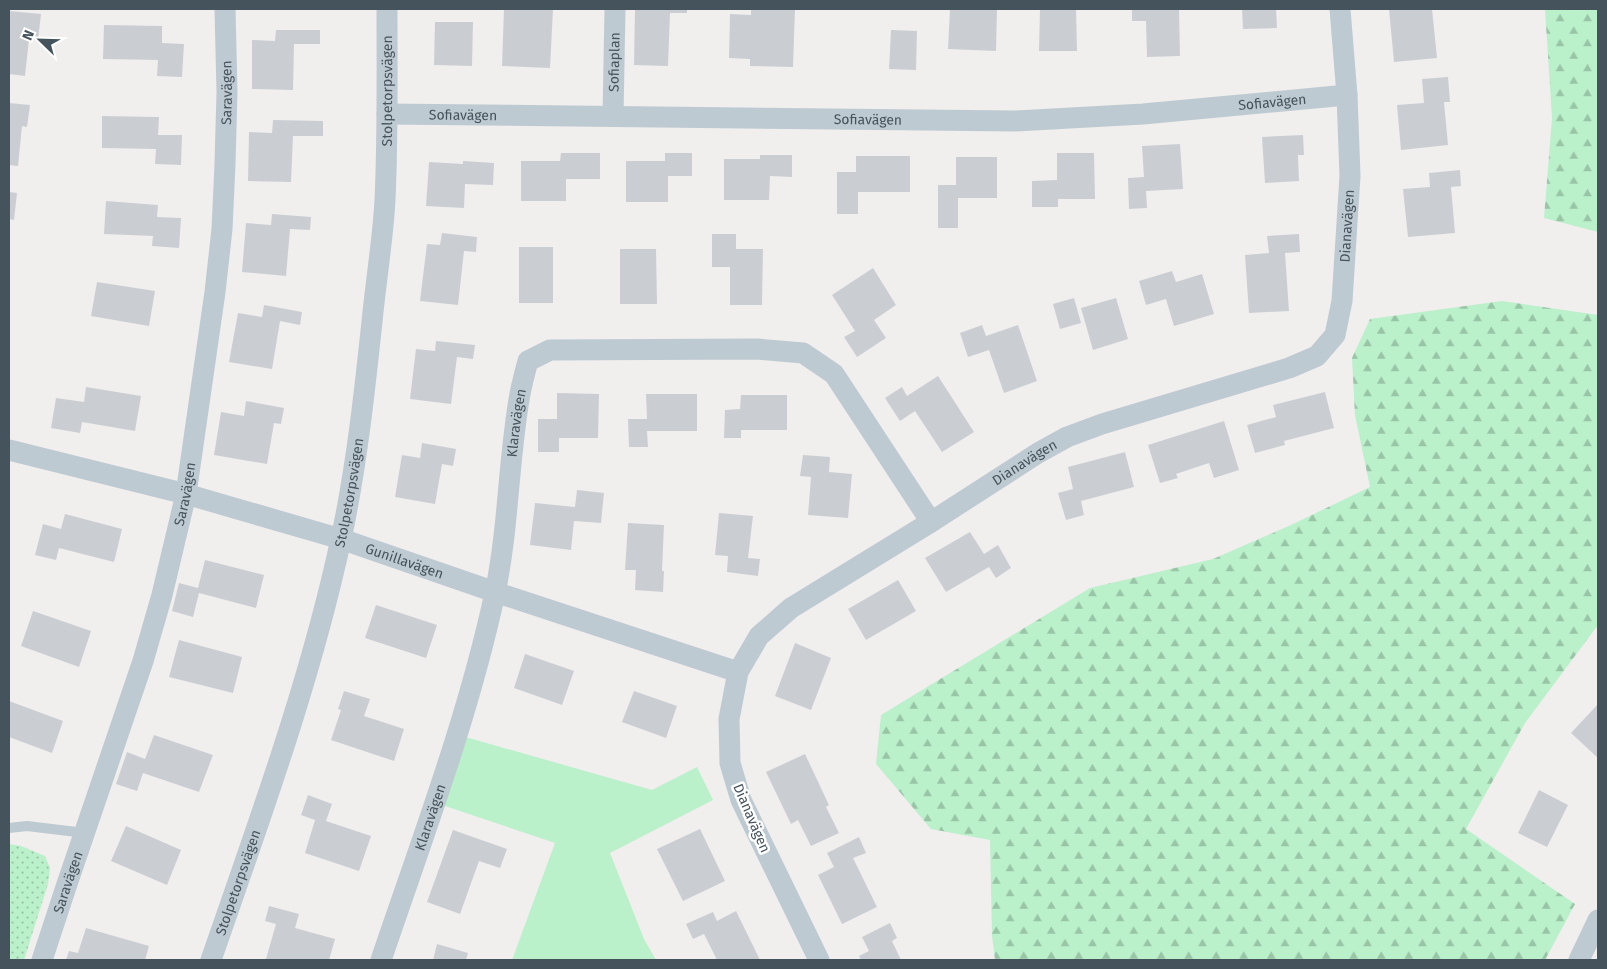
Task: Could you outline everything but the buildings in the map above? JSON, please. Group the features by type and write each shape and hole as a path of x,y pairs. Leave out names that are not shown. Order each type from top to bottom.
{"street":[{"name":"Saravägen","path":"42,960 144,661 186,494 214,301 222,229 226,164 227,92 225,9"},
{"name":"Stolpetorpsvägen","path":"211,960 286,743 310,664 341,539 367,366 384,201 387,114 387,9"},
{"name":"Sofiaplan","path":"613,116 615,9"},
{"name":"Dianavägen","path":"819,960 741,800 730,762 729,720 738,672 759,636 791,608 932,522 1038,453 1067,437 1102,424 1289,368 1317,356 1335,335 1342,301 1350,176 1347,95 1340,9"},
{"name":"Sofiavägen","path":"387,114 1014,121 1143,114 1347,95"},
{"name":"Klaravägen","path":"381,960 430,818 471,690 495,592 505,534 520,394 528,362 550,350 757,349 803,353 834,374 932,522"},
{"name":"Gunillavägen","path":"9,450 186,494 341,539 738,672"},
{"path":"1579,960 1598,920"}],"lane":[{"path":"9,828 27,826 84,833"}],"green space":[{"path":"1545,9 1598,9 1598,232 1544,218 1552,118"},
{"path":"1502,301 1598,315 1598,625 1525,723 1466,829 1575,904 1545,960 995,960 992,936 990,840 931,829 876,764 881,715 1090,588 1213,559 1291,525 1370,487 1355,415 1352,358 1370,319"},
{"path":"462,736 652,790 697,767 713,800 610,853 644,939 656,960 512,960 555,843 436,803"},
{"path":"9,844 21,846 45,856 50,868 48,884 24,960 9,960"}]}
